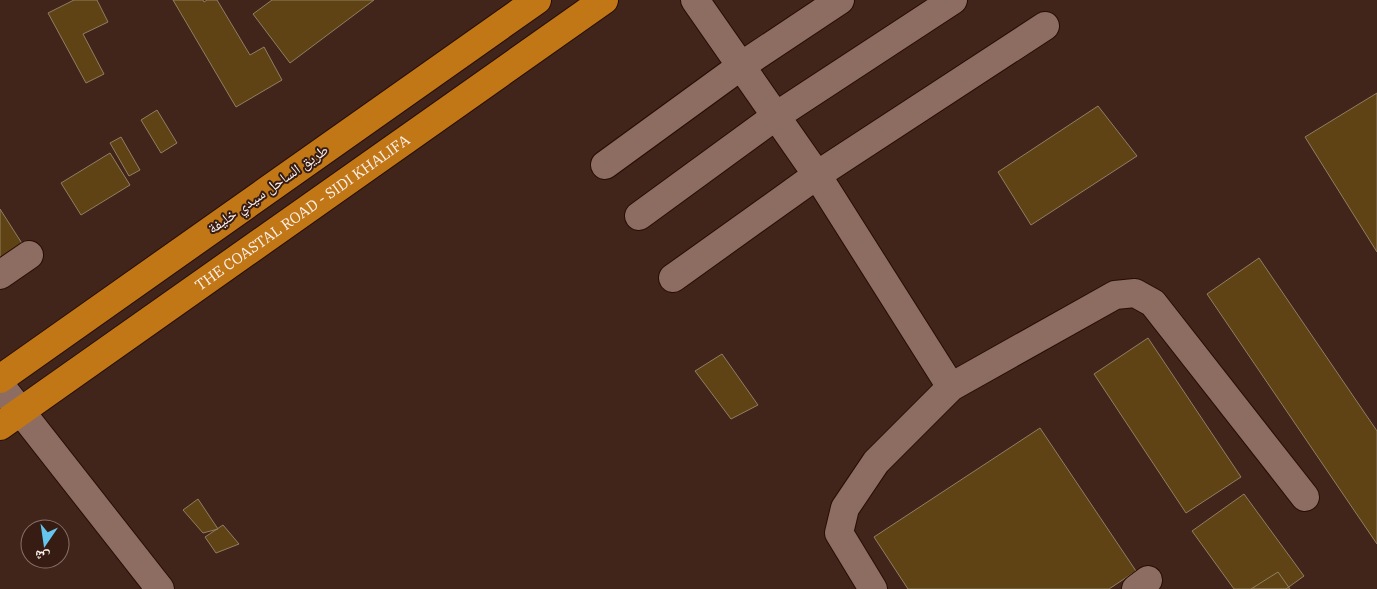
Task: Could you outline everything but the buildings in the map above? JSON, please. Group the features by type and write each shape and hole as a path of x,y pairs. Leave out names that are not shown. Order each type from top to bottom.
{"highway":[{"name":"طريق الساحل سيدي خليفة","path":"0,379 537,0"},
{"name":"THE COASTAL ROAD - SIDI KHALIFA","path":"11,418 604,0"}],"lane":[{"path":"695,0 817,176 951,387"},
{"path":"606,166 741,66 840,0"},
{"path":"639,216 776,116 953,0"},
{"path":"673,278 817,176 1044,26"},
{"path":"0,275 29,256"},
{"path":"873,589 839,533 845,508 876,462 951,387 1115,295 1135,293 1153,303 1305,497"},
{"path":"0,385 11,418 160,589"}]}
